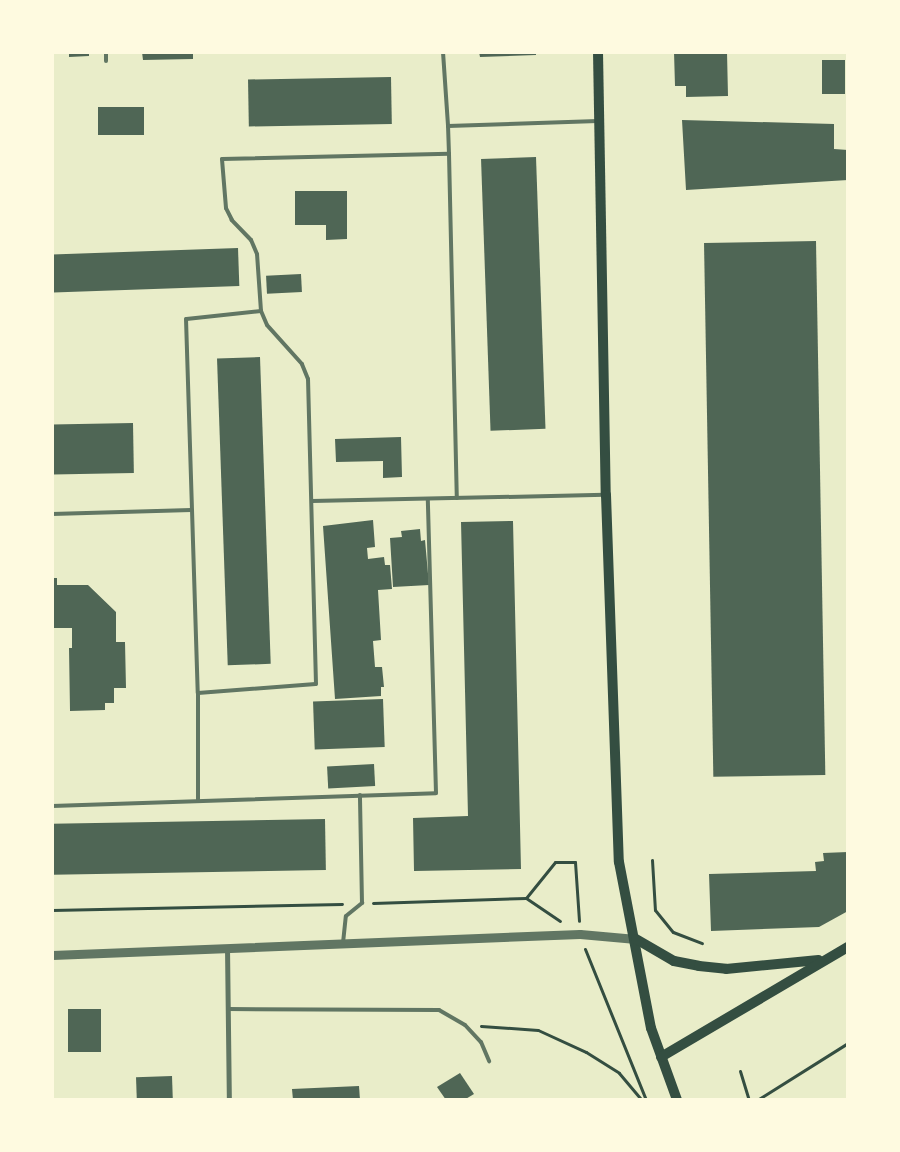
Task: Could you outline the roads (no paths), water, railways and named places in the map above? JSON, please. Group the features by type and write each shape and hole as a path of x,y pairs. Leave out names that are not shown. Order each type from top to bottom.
{"main road":[{"path":"598,52 606,495 619,862 636,940 651,1028 677,1100"},
{"path":"636,940 674,961 717,968 822,960"},
{"path":"661,1057 822,960 848,947"}],"street":[{"path":"52,955 226,947 342,945 580,934 636,940"},
{"path":"226,947 229,1100"}],"lane":[{"path":"106,52 106,61"},
{"path":"443,52 449,154 457,498"},
{"path":"448,126 600,121"},
{"path":"198,693 316,684 308,380 302,364 267,325 261,311 257,254 251,240 232,220 226,208 222,159 449,154"},
{"path":"198,800 198,693 186,319 261,311"},
{"path":"312,501 606,495"},
{"path":"52,806 436,793 428,499"},
{"path":"52,514 191,510"},
{"path":"342,945 346,916 362,903 360,795"},
{"path":"228,1009 439,1010 465,1024 481,1042 489,1061"}]}
